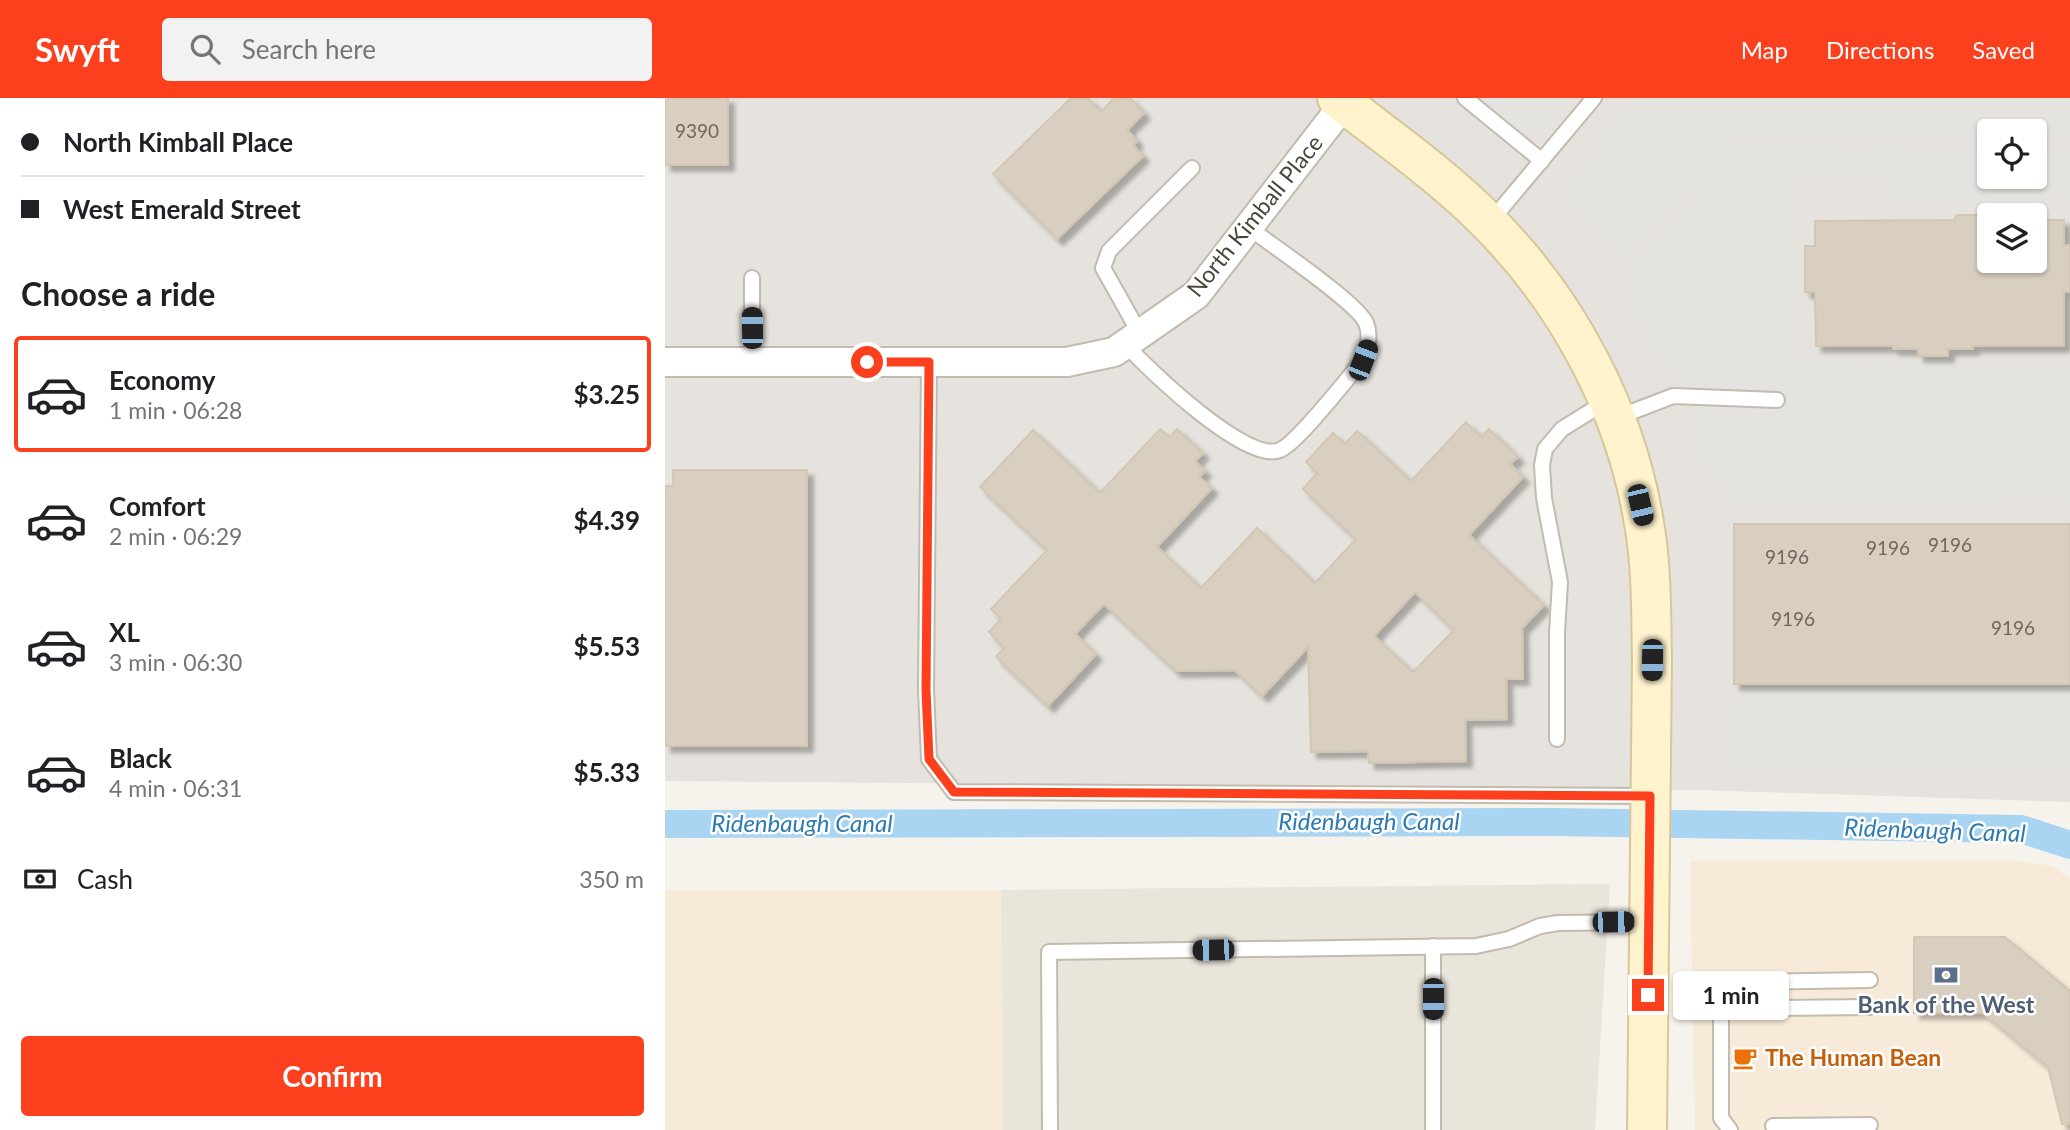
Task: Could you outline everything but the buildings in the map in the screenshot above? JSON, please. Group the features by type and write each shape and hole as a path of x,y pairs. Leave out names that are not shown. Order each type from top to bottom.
{"main road":[{"path":"1341,101 1451,188 1489,223 1548,292 1580,345 1612,409 1632,468 1645,524 1652,660 1647,1130"}],"street":[{"name":"North Kimball Place","path":"665,362 1067,362 1114,352 1196,295 1341,101"}],"lane":[{"path":"1465,98 1542,161"},
{"path":"1489,223 1594,98"},
{"path":"1192,168 1109,251 1103,268 1132,339 1151,373 1227,433 1250,447 1269,452 1280,450 1294,439 1363,360 1368,346 1367,325 1354,306 1248,227"},
{"path":"752,278 752,362"},
{"path":"929,362 926,676 929,759 954,792 1650,799"},
{"path":"1557,739 1560,582 1544,498 1542,465 1545,449 1562,429 1612,409 1673,396 1777,400"},
{"path":"1051,1130 1049,952 1476,946 1509,939 1540,926 1558,923 1650,922"},
{"path":"1433,947 1433,1130"},
{"path":"1730,1130 1721,1118 1721,1003 1742,982 1870,980"},
{"path":"1774,1008 1870,1007"},
{"path":"1773,1126 1870,1125"}],"shaded area":[{"path":"665,98 2070,98 2070,802 1698,790 665,781"},
{"path":"1444,98 1575,98 1566,110 1508,150"},
{"path":"1637,98 2070,98 2070,136 2047,137 2047,119 1977,119 1977,137 1731,137 1626,262 1560,199"},
{"path":"1732,148 1977,149 1977,189 2047,189 2047,149 2070,150 2070,199 1887,201 1886,175 1794,174 1792,360 2070,362 2070,503 1728,506 1727,485 1703,477 1702,419 1621,285"},
{"path":"1738,692 2070,692 2070,769 1728,769 1728,743"},
{"path":"1690,861 2018,861 2052,866 2070,879 2070,1130 1695,1130"},
{"path":"1610,884 1595,1130 1002,1130 1001,890"},
{"path":"665,890 1001,890 1002,1130 665,1130"}],"waterway":[{"name":"Ridenbaugh Canal","path":"665,824 1552,822 2021,829 2070,845"}],"place":[{"name":"Bank of the West","path":"1946,975"},
{"name":"The Human Bean","path":"1745,1058"}],"route":[{"path":"867,362 929,362 926,690 929,759 954,792 1650,796 1648,995"}]}
